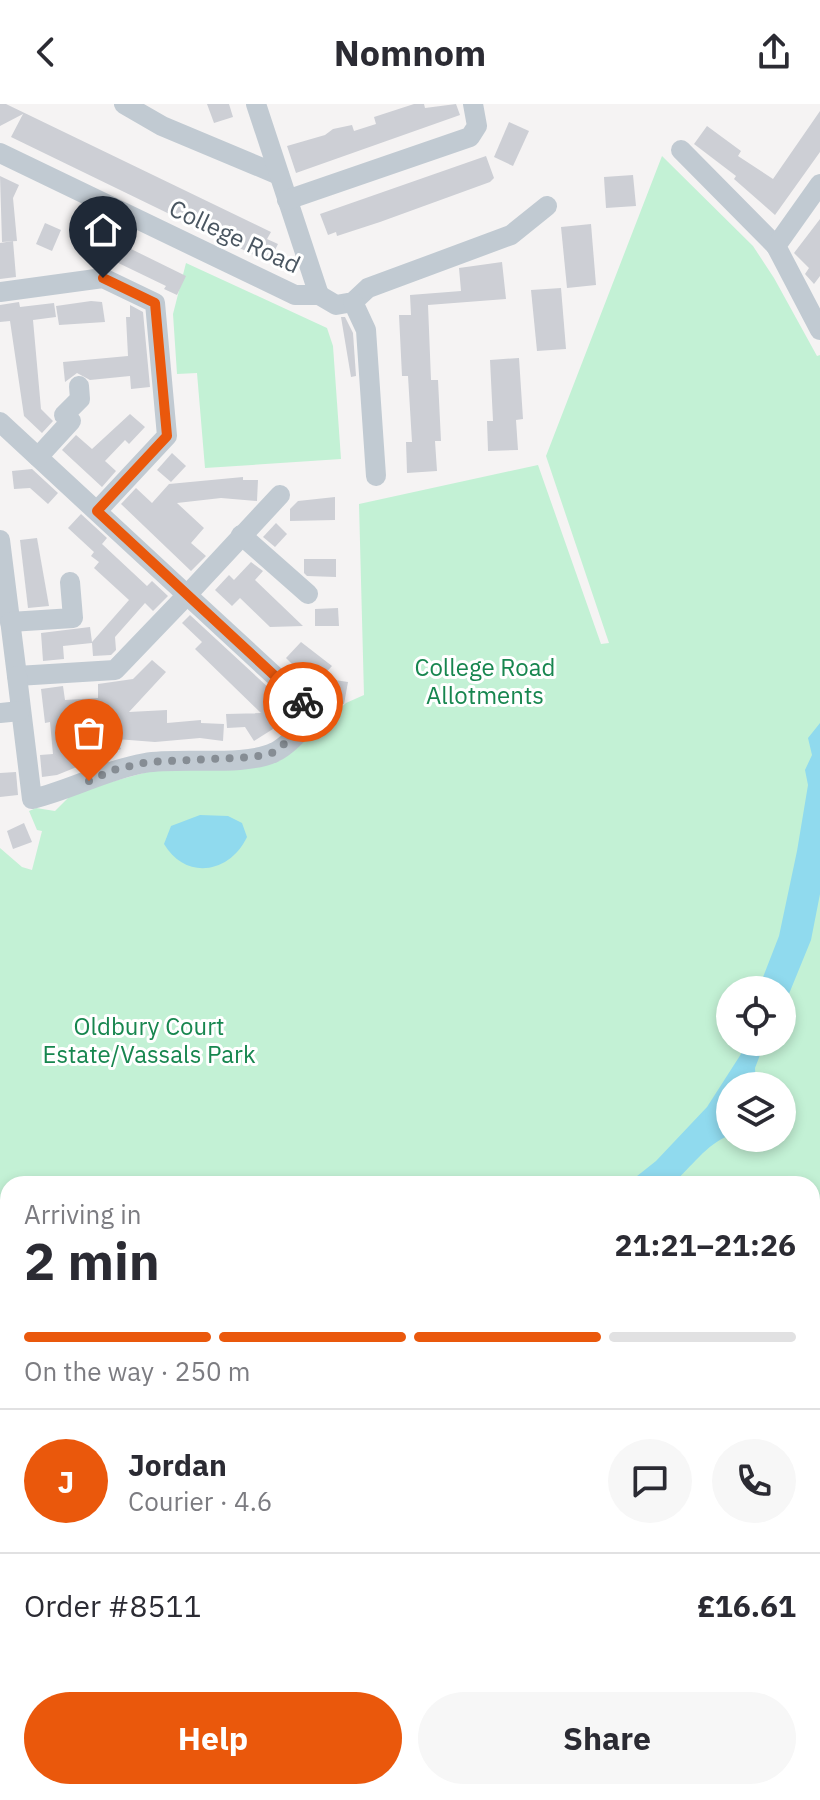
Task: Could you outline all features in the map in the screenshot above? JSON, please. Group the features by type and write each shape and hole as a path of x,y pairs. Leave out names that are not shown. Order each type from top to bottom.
{"street":[{"path":"124,104 162,126 279,175"},
{"path":"256,104 319,295"},
{"path":"287,200 470,137 477,126 473,104"},
{"path":"681,150 776,246 820,330"},
{"name":"College Road","path":"0,153 295,295 319,295 336,305 353,302"},
{"path":"776,246 820,184"},
{"path":"376,476 366,330 353,302 368,288 511,235 547,206"},
{"path":"0,292 103,278 155,303 167,436 97,511"},
{"path":"38,457 71,421 64,415 80,399 79,386"},
{"path":"0,422 317,715 275,752 254,757 148,762 113,770 66,791 32,799 10,712 17,676 7,627 0,540"},
{"path":"17,676 115,670 280,495"},
{"path":"241,535 308,594"},
{"path":"7,627 73,618 70,582"}],"green space":[{"path":"662,156 753,246 817,356 820,355 820,1176 0,1176 0,848 22,867 32,870 42,831 37,830 29,811 36,808 55,811 74,792 151,771 279,761 346,703 364,695 359,504 538,465 601,644 609,643 546,456"},
{"path":"186,263 327,328 333,346 341,459 205,468 197,373 177,374 173,314"}],"water":[{"path":"820,723 820,894 811,940 796,977 763,976 779,936 797,851 808,785 805,770 812,755 808,738"},
{"path":"200,815 228,816 242,823 247,837 230,858 219,865 195,868 184,864 164,844 171,826"},
{"path":"740,1056 760,1056 755,1072 729,1072"},
{"path":"716,1093 716,1143 680,1176 637,1176 656,1161 707,1107"}],"building":[{"path":"0,104 6,104 271,232 267,239 278,244 270,260 261,255 260,258 11,137 23,114 0,126"},
{"path":"207,104 229,104 233,117 214,123"},
{"path":"414,104 424,104 425,108 456,104 460,115 296,173 287,146 325,135 333,129 352,125 354,131 376,124 374,117"},
{"path":"820,111 820,152 775,215 734,179 736,176 694,144 707,126 741,151 738,156 773,179"},
{"path":"509,122 529,131 513,166 494,157"},
{"path":"486,156 494,178 490,182 380,222 337,236 336,232 328,235 320,214"},
{"path":"633,175 636,206 606,208 604,177"},
{"path":"0,176 19,185 13,198 17,241 2,242"},
{"path":"820,219 820,276 814,284 805,274 809,268 794,253"},
{"path":"45,223 61,230 52,251 36,244"},
{"path":"591,224 596,285 567,288 561,227"},
{"path":"83,230 126,250 127,247 186,276 177,295 164,289 166,286 108,258 106,262 75,248"},
{"path":"13,241 16,277 0,279 0,243"},
{"path":"502,262 506,299 428,305 431,380 438,380 441,441 435,441 437,471 407,473 406,442 412,442 408,376 402,376 399,315 411,315 410,295 461,291 459,268"},
{"path":"561,288 566,349 537,351 531,290"},
{"path":"19,302 20,307 54,303 56,317 33,320 41,409 53,421 42,433 24,416 10,321 0,322 0,305"},
{"path":"102,302 105,322 59,325 56,306"},
{"path":"130,305 143,312 150,387 131,389 130,376 90,380 77,373 65,382 63,362 128,356 126,317 130,317"},
{"path":"341,317 345,317 353,333 356,376 351,377"},
{"path":"519,358 523,419 516,420 518,450 488,451 487,421 493,421 490,360"},
{"path":"130,414 145,427 129,444 125,440 105,461 116,471 102,487 62,450 76,435 92,449"},
{"path":"172,453 186,466 171,482 157,470"},
{"path":"32,469 58,493 48,504 30,488 14,489 12,471"},
{"path":"243,477 243,480 258,480 257,501 221,498 177,503 204,528 191,543 206,556 191,571 121,504 136,488 152,503 169,484"},
{"path":"335,497 335,520 290,521 290,509 298,501"},
{"path":"81,514 107,538 102,544 147,586 152,581 168,596 153,611 145,603 115,637 116,650 111,655 93,656 92,643 63,646 64,659 43,661 41,633 90,627 92,642 129,600 94,568 99,562 91,556 94,552 68,528"},
{"path":"276,523 287,534 275,547 263,537"},
{"path":"37,538 49,606 28,608 20,540"},
{"path":"304,559 336,559 336,577 307,576 304,573"},
{"path":"251,562 263,571 255,580 303,626 270,627 240,598 232,606 215,590 229,575 234,580"},
{"path":"338,608 339,626 315,626 315,609"},
{"path":"190,615 297,714 286,725 284,722 254,741 245,727 227,728 226,714 261,713 195,649 202,642 182,623"},
{"path":"301,642 332,666 321,678 310,667 303,675 286,658"},
{"path":"152,660 166,672 129,712 167,710 167,723 201,720 201,723 224,724 223,741 200,738 155,742 116,739 121,749 57,775 42,777 40,755 53,754 50,722 45,723 41,689 63,686 65,700 98,698 98,684 133,679","holes":["113,711 117,730 69,751 66,714"]},
{"path":"328,679 348,682 344,704 324,701"},
{"path":"16,772 18,795 0,797 0,773"},
{"path":"24,823 32,842 13,849 7,831"}],"way so far":[{"path":"89,781 113,770 148,762 254,757 275,752 317,715 303,702"}],"route":[{"path":"103,278 155,303 167,436 97,511 303,702"}],"park label":[{"name":"College Road Allotments","path":"485,681"},
{"name":"Oldbury Court Estate/Vassals Park","path":"149,1040"}]}
